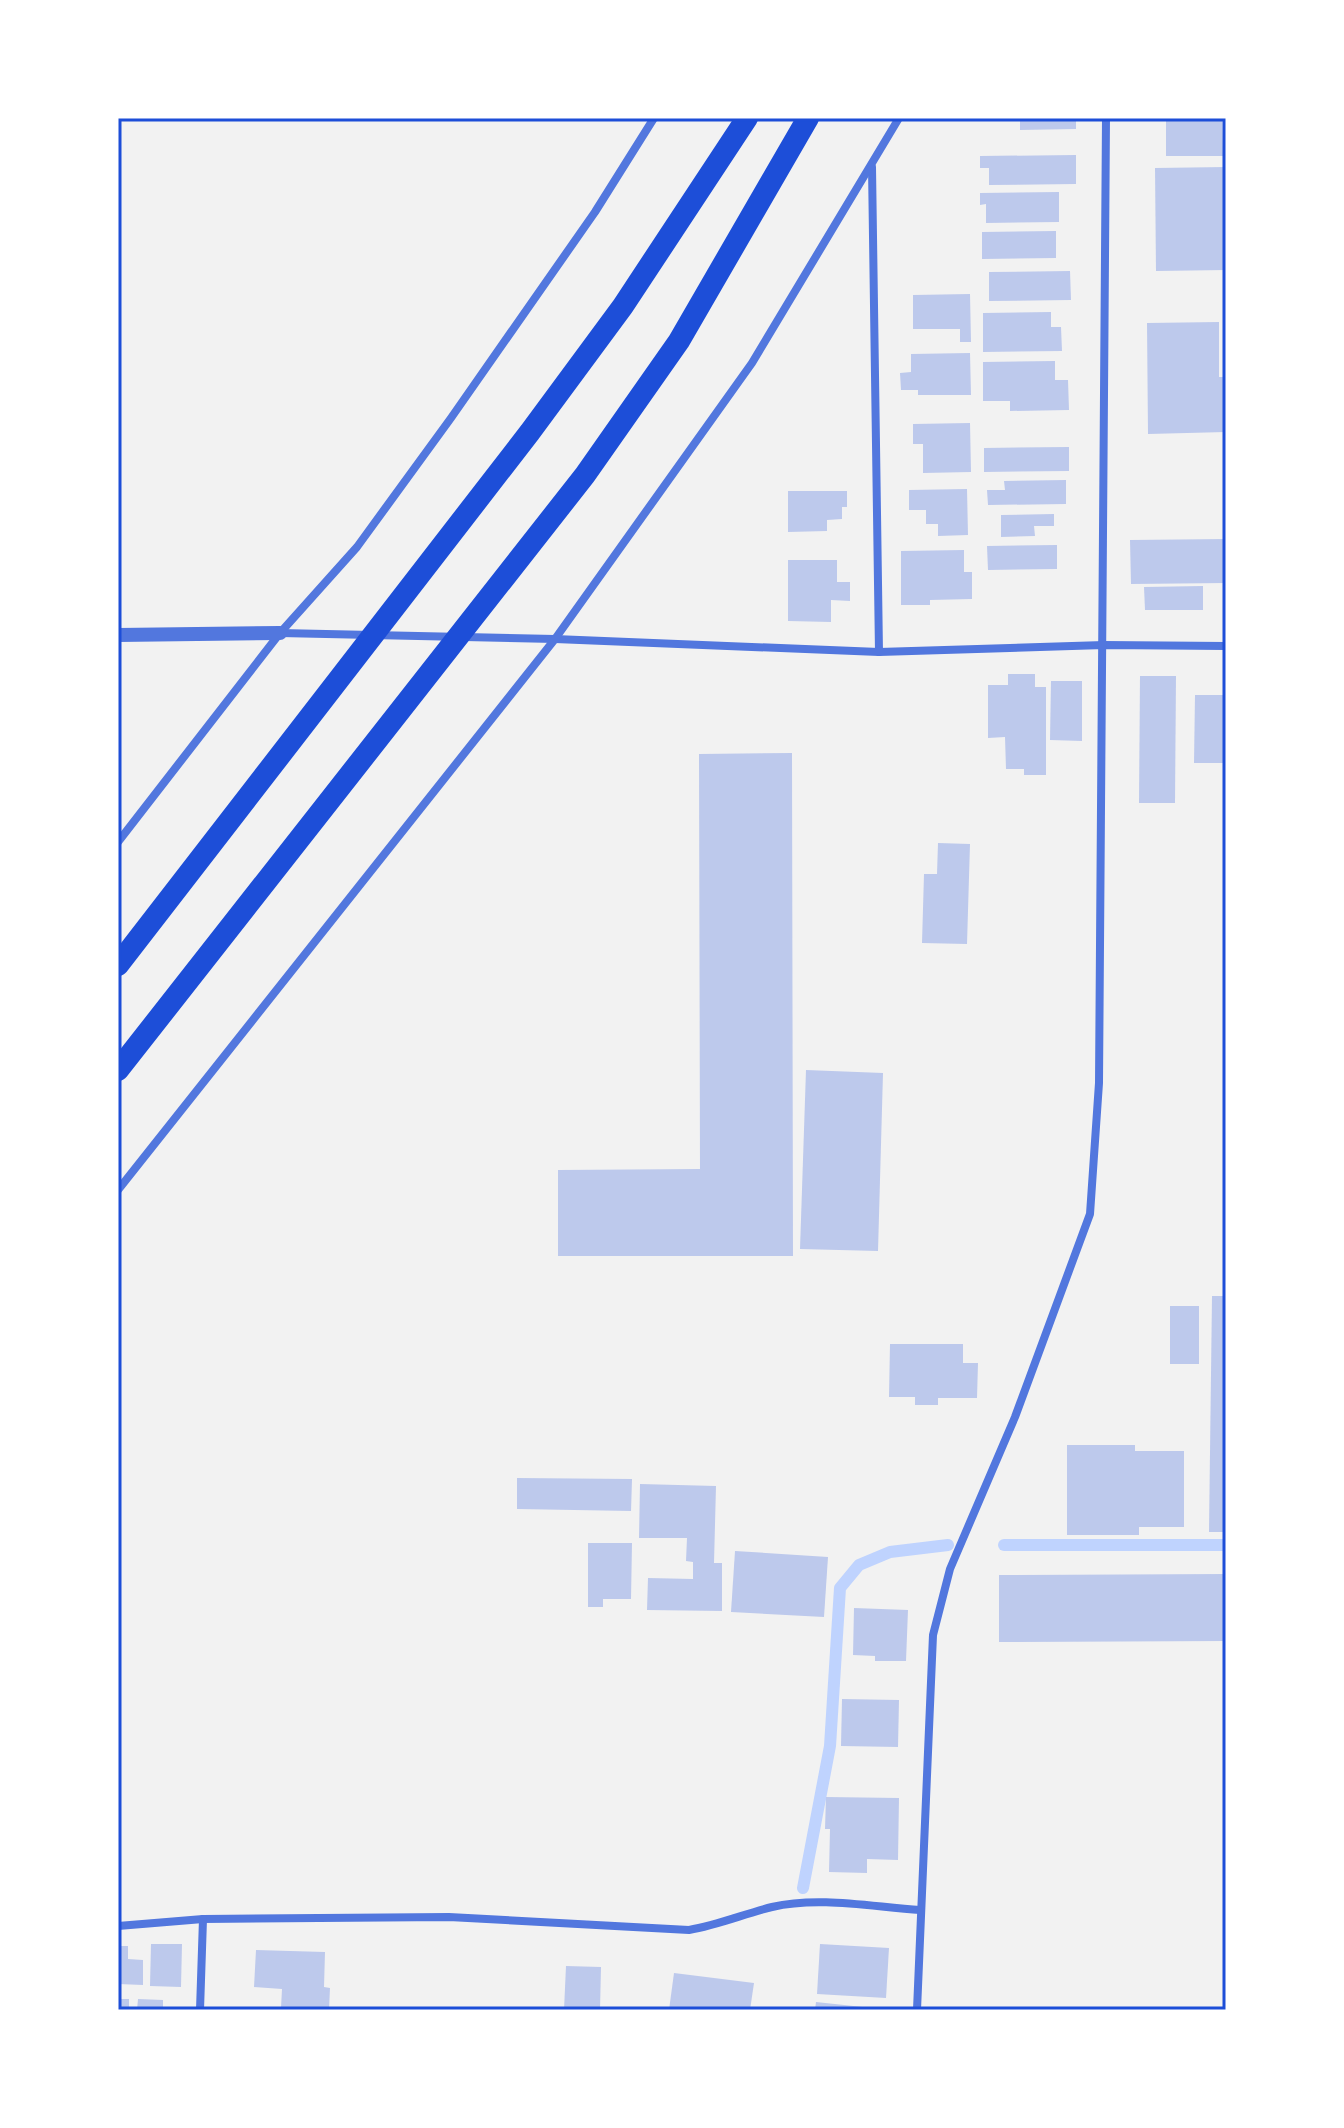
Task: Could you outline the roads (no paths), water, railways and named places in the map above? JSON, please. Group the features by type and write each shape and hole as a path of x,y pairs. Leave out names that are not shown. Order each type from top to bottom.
{"highway":[{"path":"118,965 530,432 623,306 747,118"},
{"path":"118,1070 585,475 679,341 808,118"}],"street":[{"path":"118,842 280,633 357,547 595,212 654,118"},
{"path":"118,1190 555,639 752,363 899,118"},
{"path":"917,2010 933,1635 950,1569 1015,1417 1090,1214 1099,1083 1106,118"},
{"path":"872,166 879,652"},
{"path":"118,635 374,634 879,652 1104,645 1226,646"},
{"path":"118,1926 203,1919 449,1917 689,1930 717,1925 773,1907 813,1902 920,1910"},
{"path":"200,2010 203,1919"}],"waterway":[{"path":"803,1888 830,1746 840,1588 859,1565 890,1552 948,1545"},
{"path":"1004,1545 1226,1545"}]}
